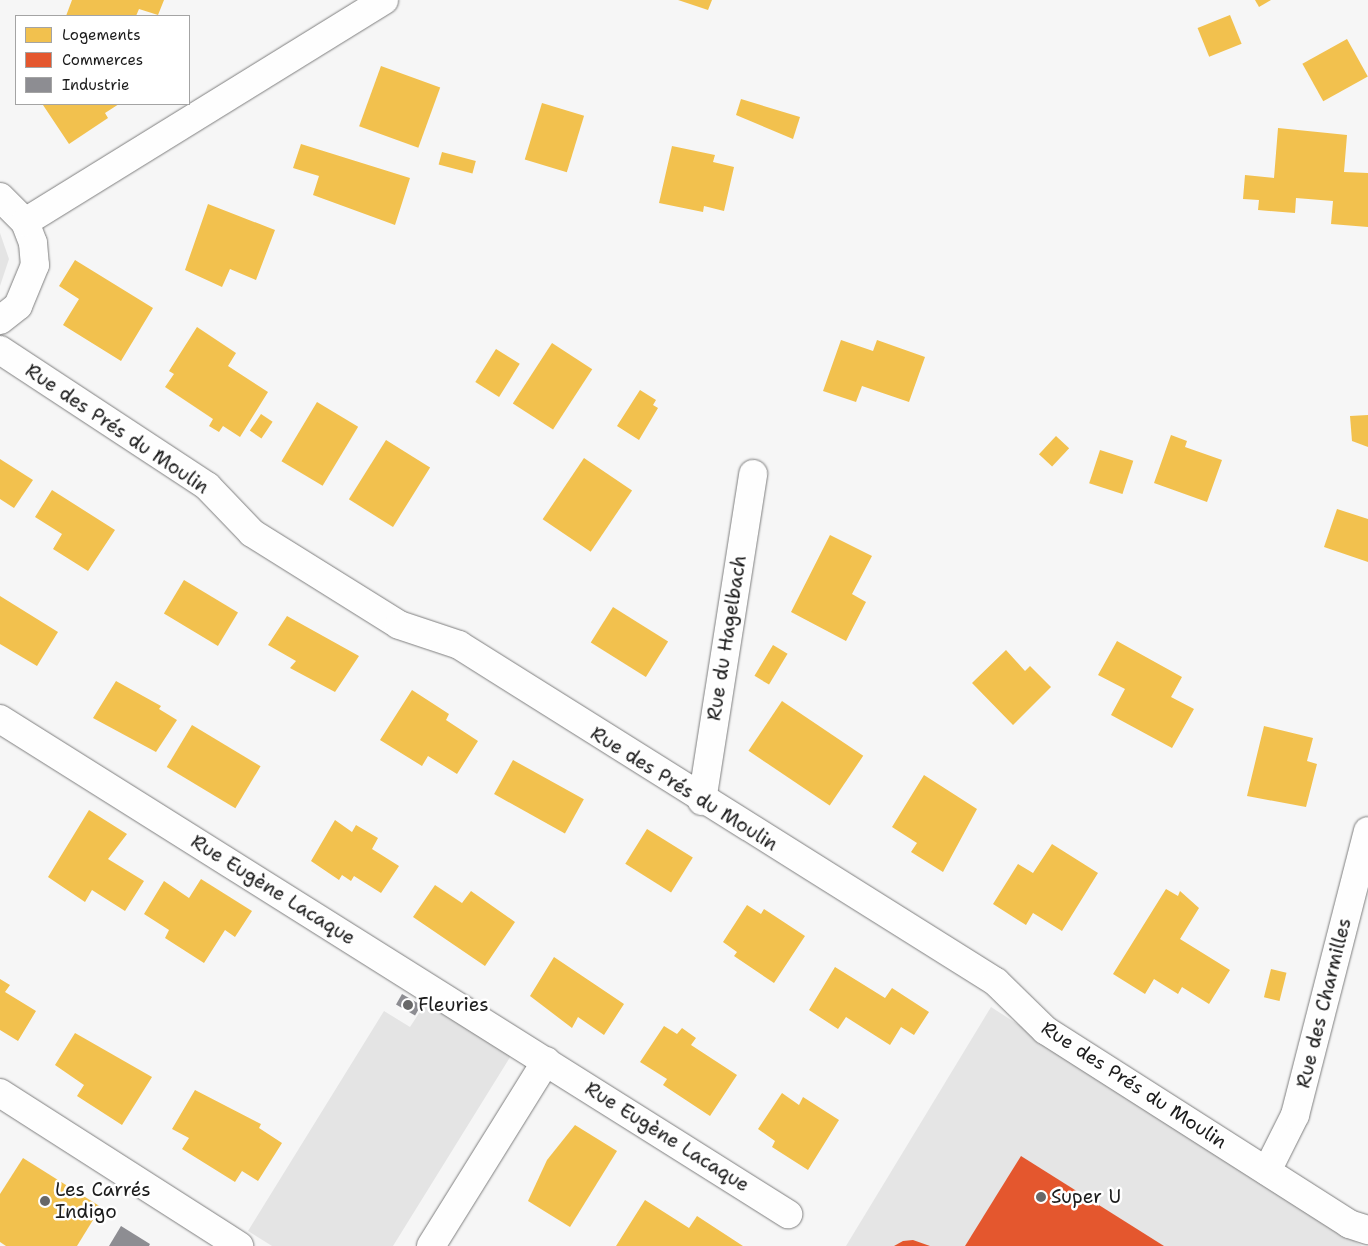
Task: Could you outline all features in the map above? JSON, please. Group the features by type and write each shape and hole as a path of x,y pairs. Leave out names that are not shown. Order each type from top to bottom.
{"street":[{"path":"25,222 384,0"},
{"path":"0,197 25,222 34,243 33,272 18,306 0,320"},
{"name":"Rue des Prés du Moulin","path":"0,350 207,486 252,533 399,625 459,645 702,801 996,982 1045,1030 1349,1224 1368,1230"},
{"name":"Rue du Hagelbach","path":"702,801 752,474"},
{"name":"Rue Eugène Lacaque","path":"0,719 788,1214"},
{"name":"Rue des Charmilles","path":"1267,1171 1295,1114 1368,831"},
{"path":"431,1246 546,1061"},
{"path":"0,1093 240,1246"}],"shaded area":[{"path":"0,233 9,259 0,286"},
{"path":"427,1001 512,1054 393,1246 272,1246 248,1231 384,1011 410,1027"},
{"path":"991,1007 1362,1246 846,1246"}],"building: Logements":[{"path":"72,0 164,0 158,15 139,9 136,15 66,15"},
{"path":"678,0 712,0 708,10"},
{"path":"1255,0 1271,0 1259,7"},
{"path":"1230,15 1242,44 1209,57 1198,28"},
{"path":"1347,39 1368,77 1323,101 1302,64"},
{"path":"381,66 440,88 418,148 359,126"},
{"path":"741,99 800,117 793,139 736,115"},
{"path":"542,103 584,116 567,172 525,159"},
{"path":"43,105 117,105 105,113 108,118 69,144"},
{"path":"1278,128 1347,135 1344,172 1368,173 1368,227 1331,224 1333,201 1296,198 1295,213 1258,210 1259,200 1243,199 1245,175 1274,178"},
{"path":"301,144 410,178 395,225 313,195 319,176 293,168"},
{"path":"672,146 715,155 713,162 734,167 724,211 704,206 703,212 659,203"},
{"path":"442,152 476,161 472,174 439,165"},
{"path":"208,204 275,230 256,280 230,269 222,287 185,270"},
{"path":"75,260 153,308 121,361 63,325 79,299 59,286"},
{"path":"197,327 236,353 228,366 268,392 240,437 223,426 219,432 209,426 213,419 165,387 174,374 169,371"},
{"path":"841,340 873,351 877,340 925,357 909,402 862,386 856,402 823,391"},
{"path":"552,343 592,369 553,430 513,403"},
{"path":"496,349 520,364 499,397 475,382"},
{"path":"640,390 656,400 653,405 658,408 639,440 617,426"},
{"path":"317,402 358,427 323,486 281,461"},
{"path":"261,414 273,422 261,438 250,431"},
{"path":"1368,415 1368,447 1352,441 1350,416"},
{"path":"1171,435 1187,441 1185,447 1222,460 1207,502 1154,483"},
{"path":"1056,436 1069,448 1052,467 1039,454"},
{"path":"386,440 430,468 393,527 349,499"},
{"path":"1100,450 1133,461 1122,494 1089,483"},
{"path":"584,458 632,490 591,552 543,519"},
{"path":"0,459 33,480 14,508 0,499"},
{"path":"52,490 115,530 88,571 53,549 62,534 35,517"},
{"path":"1337,509 1368,519 1368,562 1324,547"},
{"path":"830,535 872,556 852,594 866,602 846,641 791,612"},
{"path":"184,580 238,612 218,646 164,613"},
{"path":"0,596 58,632 37,666 0,644"},
{"path":"613,607 668,641 646,677 591,643"},
{"path":"287,616 359,656 335,692 290,668 296,661 268,645"},
{"path":"1117,641 1182,677 1171,697 1194,709 1172,748 1111,715 1125,689 1098,675"},
{"path":"773,645 788,654 769,685 754,676"},
{"path":"1006,650 1025,671 1030,666 1051,687 1013,725 972,683"},
{"path":"116,681 161,706 159,709 177,720 156,752 93,718"},
{"path":"412,690 449,714 446,720 478,741 457,774 428,756 422,766 380,740"},
{"path":"782,701 863,756 830,806 748,751"},
{"path":"192,725 261,766 235,808 167,767"},
{"path":"1264,726 1313,738 1307,761 1317,764 1306,807 1247,796"},
{"path":"513,760 584,799 565,833 494,794"},
{"path":"924,775 977,809 943,872 911,852 917,843 892,827"},
{"path":"89,810 127,834 108,859 144,881 125,911 92,890 85,902 48,877"},
{"path":"335,820 352,832 356,825 378,838 372,849 399,866 381,893 354,876 351,881 342,875 339,880 311,861"},
{"path":"647,829 693,858 671,892 625,864"},
{"path":"1052,844 1098,873 1062,931 1033,913 1026,925 993,904 1018,864 1033,873"},
{"path":"201,879 252,911 235,937 225,930 204,963 165,938 169,930 144,914 164,881 189,898"},
{"path":"435,885 462,903 471,891 515,922 485,966 413,917"},
{"path":"1166,889 1178,896 1180,891 1199,908 1180,939 1230,970 1209,1004 1182,987 1178,994 1154,979 1145,994 1113,974"},
{"path":"747,905 761,914 764,909 805,936 774,983 734,956 737,952 723,942"},
{"path":"554,957 624,1004 604,1035 578,1017 572,1028 530,996"},
{"path":"835,967 885,998 892,988 929,1012 914,1035 901,1027 890,1045 846,1017 838,1029 809,1010"},
{"path":"1271,969 1287,973 1280,1001 1264,997"},
{"path":"0,979 10,985 5,992 36,1011 18,1041 0,1030"},
{"path":"664,1026 677,1034 682,1028 696,1038 691,1045 737,1075 710,1116 663,1085 667,1079 640,1062"},
{"path":"75,1033 152,1077 122,1125 77,1096 84,1085 55,1065"},
{"path":"195,1090 261,1124 259,1128 282,1143 258,1181 242,1171 235,1182 182,1149 189,1138 172,1129"},
{"path":"782,1093 799,1105 803,1097 839,1120 808,1170 772,1147 775,1141 758,1129"},
{"path":"575,1125 617,1151 570,1227 528,1201 547,1160"},
{"name":"Les Carrés Indigo","path":"23,1158 101,1207 77,1246 6,1246 0,1242 0,1194"},
{"path":"645,1200 689,1228 697,1216 743,1246 616,1246"}],"building: Commerces":[{"name":"Super U","path":"1021,1156 1164,1246 965,1246"},
{"path":"913,1240 930,1246 894,1246 903,1241"}],"building: Industrie":[{"name":"Fleuries","path":"402,994 421,1005 415,1015 396,1004"},
{"path":"121,1226 150,1244 149,1246 109,1246"}],"place":[{"name":"Fleuries","path":"408,1005"},
{"name":"Super U","path":"1041,1197"},
{"name":"Les Carrés Indigo","path":"45,1201"}]}
